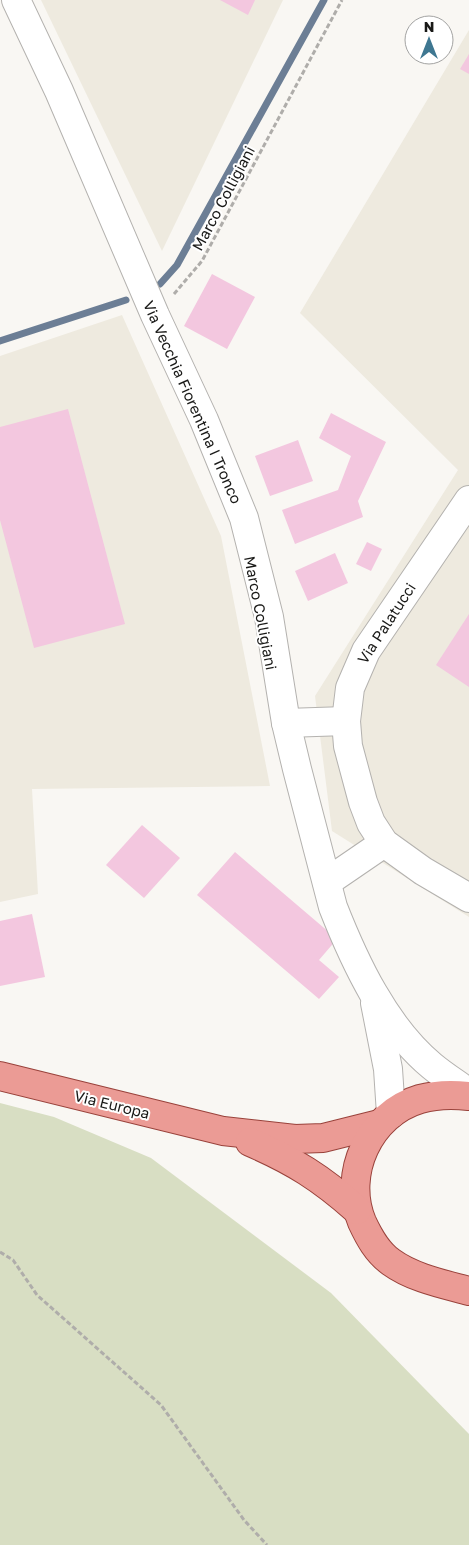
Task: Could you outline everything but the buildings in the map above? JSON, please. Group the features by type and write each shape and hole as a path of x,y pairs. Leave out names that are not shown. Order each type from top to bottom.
{"main road":[{"name":"Via Europa","path":"0,1076 223,1131 295,1139 323,1138 385,1119 418,1100 428,1097 449,1094 469,1095"},
{"name":"Via Europa","path":"385,1119 361,1155 355,1185 357,1210 368,1234 390,1262 409,1273 469,1291"},
{"name":"Via Europa","path":"223,1131 303,1168 327,1183 357,1210"}],"street":[{"name":"Via Vecchia Fiorentina I Tronco","path":"16,0 59,91 155,315 208,429 244,518 269,617 286,722 327,882 341,927 372,992 411,1046 431,1065 469,1095"},
{"name":"Via Palatucci","path":"384,843 362,802 348,746 346,720 350,688 363,656 469,500"},
{"path":"286,722 346,720"},
{"path":"327,882 384,843 423,871 469,898"},
{"name":"Via Vecchia Fiorentina I Tronco","path":"372,992 388,1069 385,1119"}],"path":[{"name":"Marco Colligiani","path":"155,315 202,261 342,0"},
{"path":"0,1252 13,1260 37,1295 161,1405 244,1520 267,1545"}],"shaded area":[{"path":"41,0 283,0 162,251"},
{"path":"469,30 469,917 332,831 315,696 458,470 300,313 448,65 454,65 454,55"},
{"path":"122,315 221,536 270,786 32,789 38,894 0,902 0,356"}],"green space":[{"path":"0,1103 54,1117 151,1158 331,1293 469,1434 469,1545 0,1545"}],"waterway":[{"path":"160,284 177,265 324,0"},
{"path":"0,341 126,300"}]}
